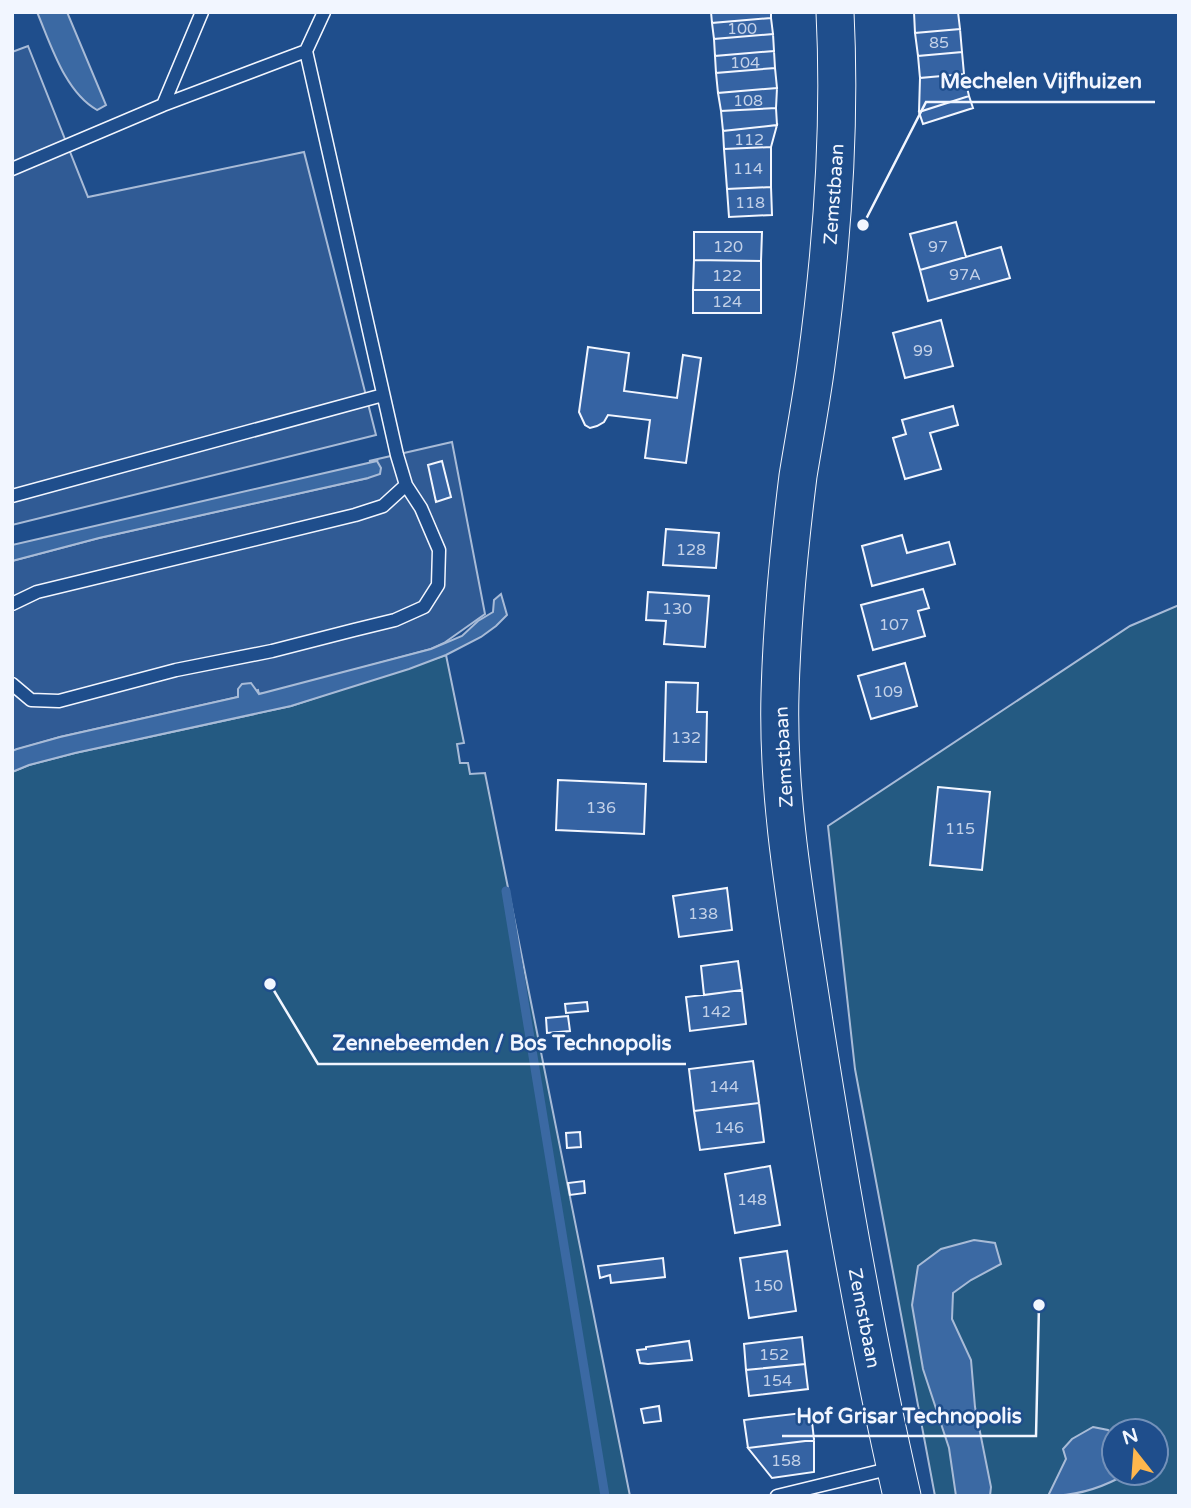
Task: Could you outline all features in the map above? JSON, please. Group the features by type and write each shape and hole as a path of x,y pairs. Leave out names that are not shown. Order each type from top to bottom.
{"street":[{"name":"Zemstbaan","path":"835,12 838,72 836,159 816,366 786,578 779,733 783,798 799,929 832,1143 876,1376 899,1481"}],"lane":[{"path":"163,105 202,12"},
{"path":"12,684 31,700 59,701 176,670 272,651 396,620 424,607 438,585 439,550 421,508 406,485 383,395 306,51 324,12"},
{"path":"12,169 163,105 306,51"},
{"path":"12,496 383,395"},
{"path":"12,604 37,592 355,515 383,506 406,485"},
{"path":"777,1496 899,1481"}],"shaded area":[{"path":"37,12 67,12 106,105 97,110 76,92 60,67"},
{"path":"28,46 88,197 304,152 376,435 12,525 12,52"},
{"path":"452,442 485,614 444,643 431,649 272,692 259,694 258,690 12,751 12,561 99,538 368,478 377,461 369,461"},
{"path":"377,461 381,468 380,474 368,478 99,538 12,561 12,545"},
{"path":"501,594 507,615 496,626 446,655 409,669 291,706 75,753 12,772 12,751 17,749 238,697 238,689 242,684 251,683 259,694 431,649 462,636 493,612 494,600"},
{"path":"1179,605 1179,1496 935,1496 855,1069 828,826 1130,626"},
{"path":"446,655 464,743 457,744 460,763 468,763 470,774 485,773 630,1496 12,1496 12,772 75,753 291,706"},
{"path":"974,1240 995,1243 1001,1264 953,1293 952,1319 971,1360 975,1407 991,1487 990,1496 956,1496 949,1448 923,1369 912,1305 918,1266 941,1249"},
{"path":"1093,1427 1100,1428 1100,1487 1085,1492 1048,1496 1066,1459 1063,1449 1072,1439"}],"building":[{"path":"711,12 771,12 771,18 712,23"},
{"path":"914,12 958,12 960,29 915,33"},
{"path":"771,18 773,34 714,39 712,23"},
{"path":"960,29 962,52 918,56 915,33"},
{"path":"773,34 774,51 715,56 714,39"},
{"path":"774,51 775,68 716,73 715,56"},
{"path":"962,52 964,74 920,78 918,56"},
{"path":"775,68 777,88 718,93 716,73"},
{"path":"964,74 969,96 919,112 920,78"},
{"path":"777,88 776,108 721,111 718,93"},
{"path":"969,96 973,108 923,124 919,112"},
{"path":"776,108 777,125 723,131 721,111"},
{"path":"777,125 771,147 724,149 723,131"},
{"path":"771,147 771,187 727,189 724,149"},
{"path":"771,187 772,215 729,217 727,189"},
{"path":"956,222 966,257 920,270 910,234"},
{"path":"694,232 762,232 761,261 694,260"},
{"path":"1001,247 1010,278 928,301 920,270"},
{"path":"694,260 761,261 761,290 693,290"},
{"path":"693,290 761,290 761,313 693,313"},
{"path":"941,320 953,366 905,378 893,333"},
{"path":"588,347 629,353 624,391 677,398 683,355 701,358 686,463 645,458 650,420 608,415 604,422 597,426 590,428 585,425 579,412"},
{"path":"953,406 958,425 930,433 941,469 905,479 893,438 906,434 902,420"},
{"path":"442,461 451,497 436,502 428,465"},
{"path":"666,529 719,533 716,568 663,565"},
{"path":"902,535 907,553 949,542 955,564 872,586 862,546"},
{"path":"923,589 929,608 918,611 925,636 873,650 861,605"},
{"path":"648,592 709,596 705,647 664,644 666,621 646,620"},
{"path":"905,663 917,706 871,719 858,676"},
{"path":"666,682 698,683 697,712 707,712 706,762 664,761"},
{"path":"558,780 646,784 644,834 556,830"},
{"path":"938,787 990,792 982,870 930,865"},
{"path":"727,888 732,930 679,937 673,896"},
{"path":"738,961 742,990 704,995 701,966"},
{"path":"742,990 746,1024 690,1031 686,997"},
{"path":"587,1002 588,1011 566,1013 565,1004"},
{"path":"568,1016 570,1031 547,1033 546,1018"},
{"path":"753,1061 759,1103 694,1111 689,1069"},
{"path":"759,1103 764,1142 700,1150 694,1111"},
{"path":"580,1132 581,1147 567,1148 566,1133"},
{"path":"770,1166 780,1225 735,1233 725,1174"},
{"path":"584,1181 585,1193 570,1195 568,1183"},
{"path":"787,1251 796,1311 749,1318 740,1258"},
{"path":"663,1258 665,1277 611,1283 610,1275 600,1278 598,1266"},
{"path":"802,1337 805,1364 746,1370 744,1344"},
{"path":"689,1341 692,1360 640,1363 637,1350"},
{"path":"805,1364 808,1389 749,1396 746,1370"},
{"path":"659,1406 661,1421 644,1423 641,1409"},
{"path":"811,1412 814,1440 748,1448 744,1420"},
{"path":"814,1440 814,1472 772,1478 748,1448"}],"waterway":[{"path":"506,891 605,1496"}],"place":[{"name":"Mechelen Vijfhuizen","path":"863,225"},
{"name":"Zennebeemden / Bos Technopolis","path":"270,984"},
{"name":"Hof Grisar Technopolis","path":"1039,1305"}]}
